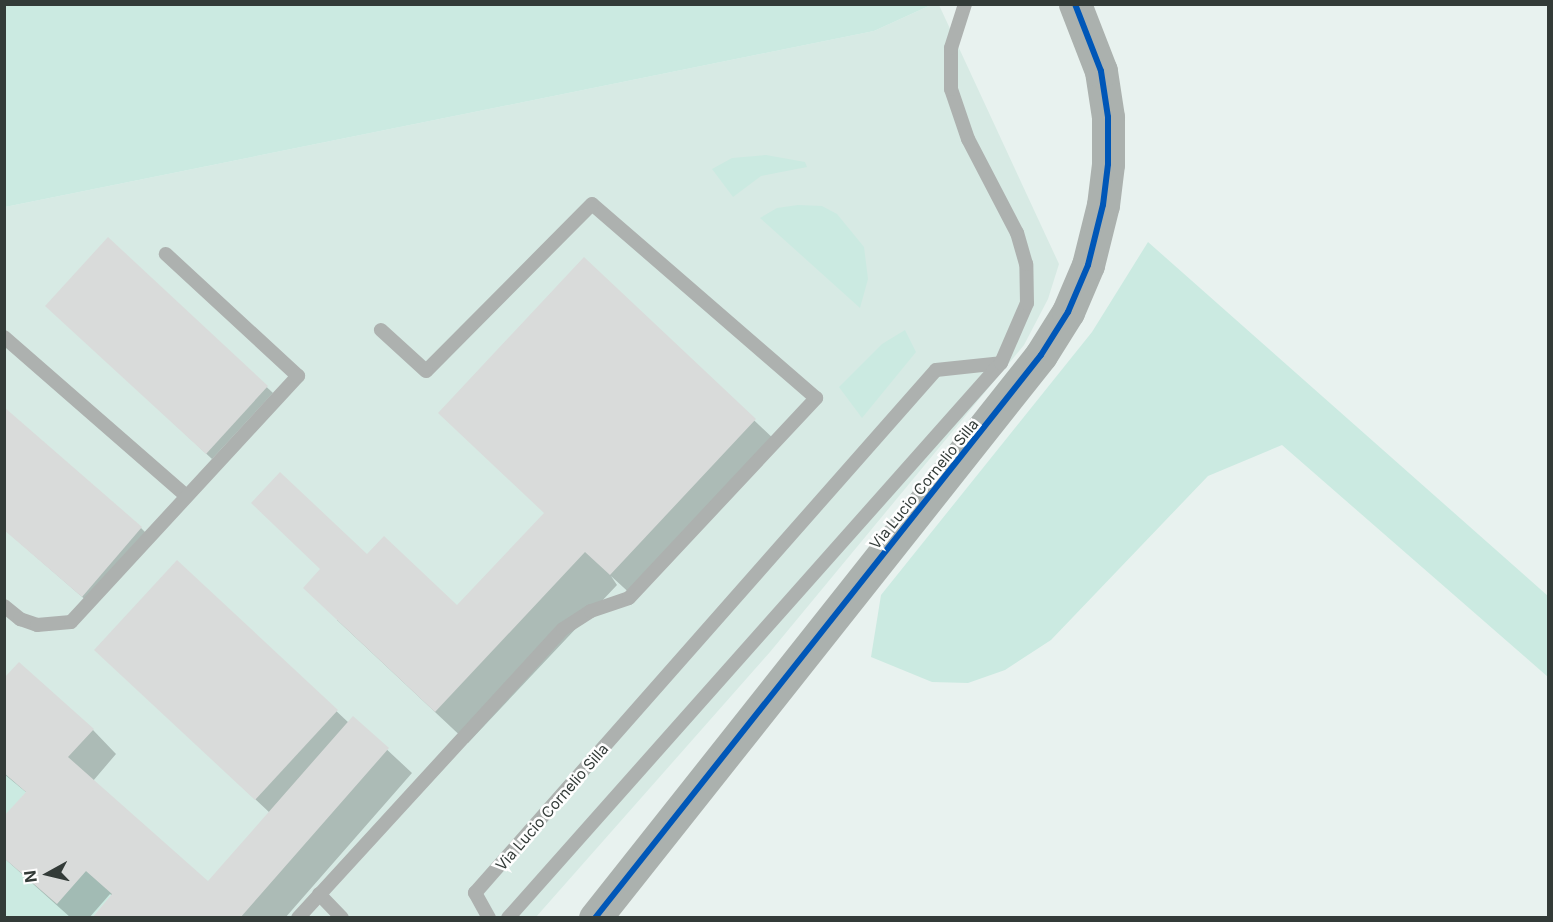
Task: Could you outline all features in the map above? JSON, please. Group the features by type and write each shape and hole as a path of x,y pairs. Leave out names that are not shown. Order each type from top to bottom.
{"street":[{"name":"Via Lucio Cornelio Silla","path":"595,918 1041,355 1068,312 1088,265 1103,205 1108,164 1108,117 1101,71 1075,4"}],"lane":[{"name":"Via Lucio Cornelio Silla","path":"508,918 1001,363 1027,303 1026,264 1017,233 969,139 951,89 951,48 965,4"},
{"path":"298,918 563,629 591,611 629,598 816,398 592,204 426,371 381,330"},
{"path":"4,606 20,619 37,625 71,622 297,376 166,254"},
{"path":"4,337 186,496"},
{"name":"Via Lucio Cornelio Silla","path":"489,918 475,894 936,370 1001,363"},
{"path":"319,894 342,918"}],"shaded area":[{"path":"931,5 939,5 1059,264 1048,299 1024,345 770,652 536,917 5,918 5,207 874,31"}],"green space":[{"path":"5,4 931,5 874,31 5,207"},
{"path":"766,155 805,162 807,167 761,176 733,197 712,169 732,158"},
{"path":"798,205 822,206 837,214 864,247 868,279 860,308 760,218 777,208"},
{"path":"1148,242 1548,596 1548,677 1282,445 1208,476 1051,640 1005,670 968,683 932,682 871,657 881,595 1092,332"},
{"path":"905,330 916,352 862,418 839,387 882,344"},
{"path":"5,773 26,792 5,816"},
{"path":"4,858 56,904 86,871 112,894 92,917 5,917"}],"building":[{"path":"108,237 268,386 206,454 45,306"},
{"path":"584,257 756,419 610,575 585,552 435,712 303,588 320,569 251,503 280,472 367,554 384,536 457,605 544,513 438,413"},
{"path":"4,407 142,527 82,597 4,530"},
{"path":"177,560 338,710 255,800 94,650"},
{"path":"19,662 94,729 68,757 208,881 353,716 389,748 240,918 92,918 112,894 86,871 57,904 4,858 4,816 26,792 4,773 4,678"}],"cycle path":[{"path":"595,918 1041,355 1068,312 1088,265 1103,205 1108,164 1108,117 1101,71 1075,4"}]}
